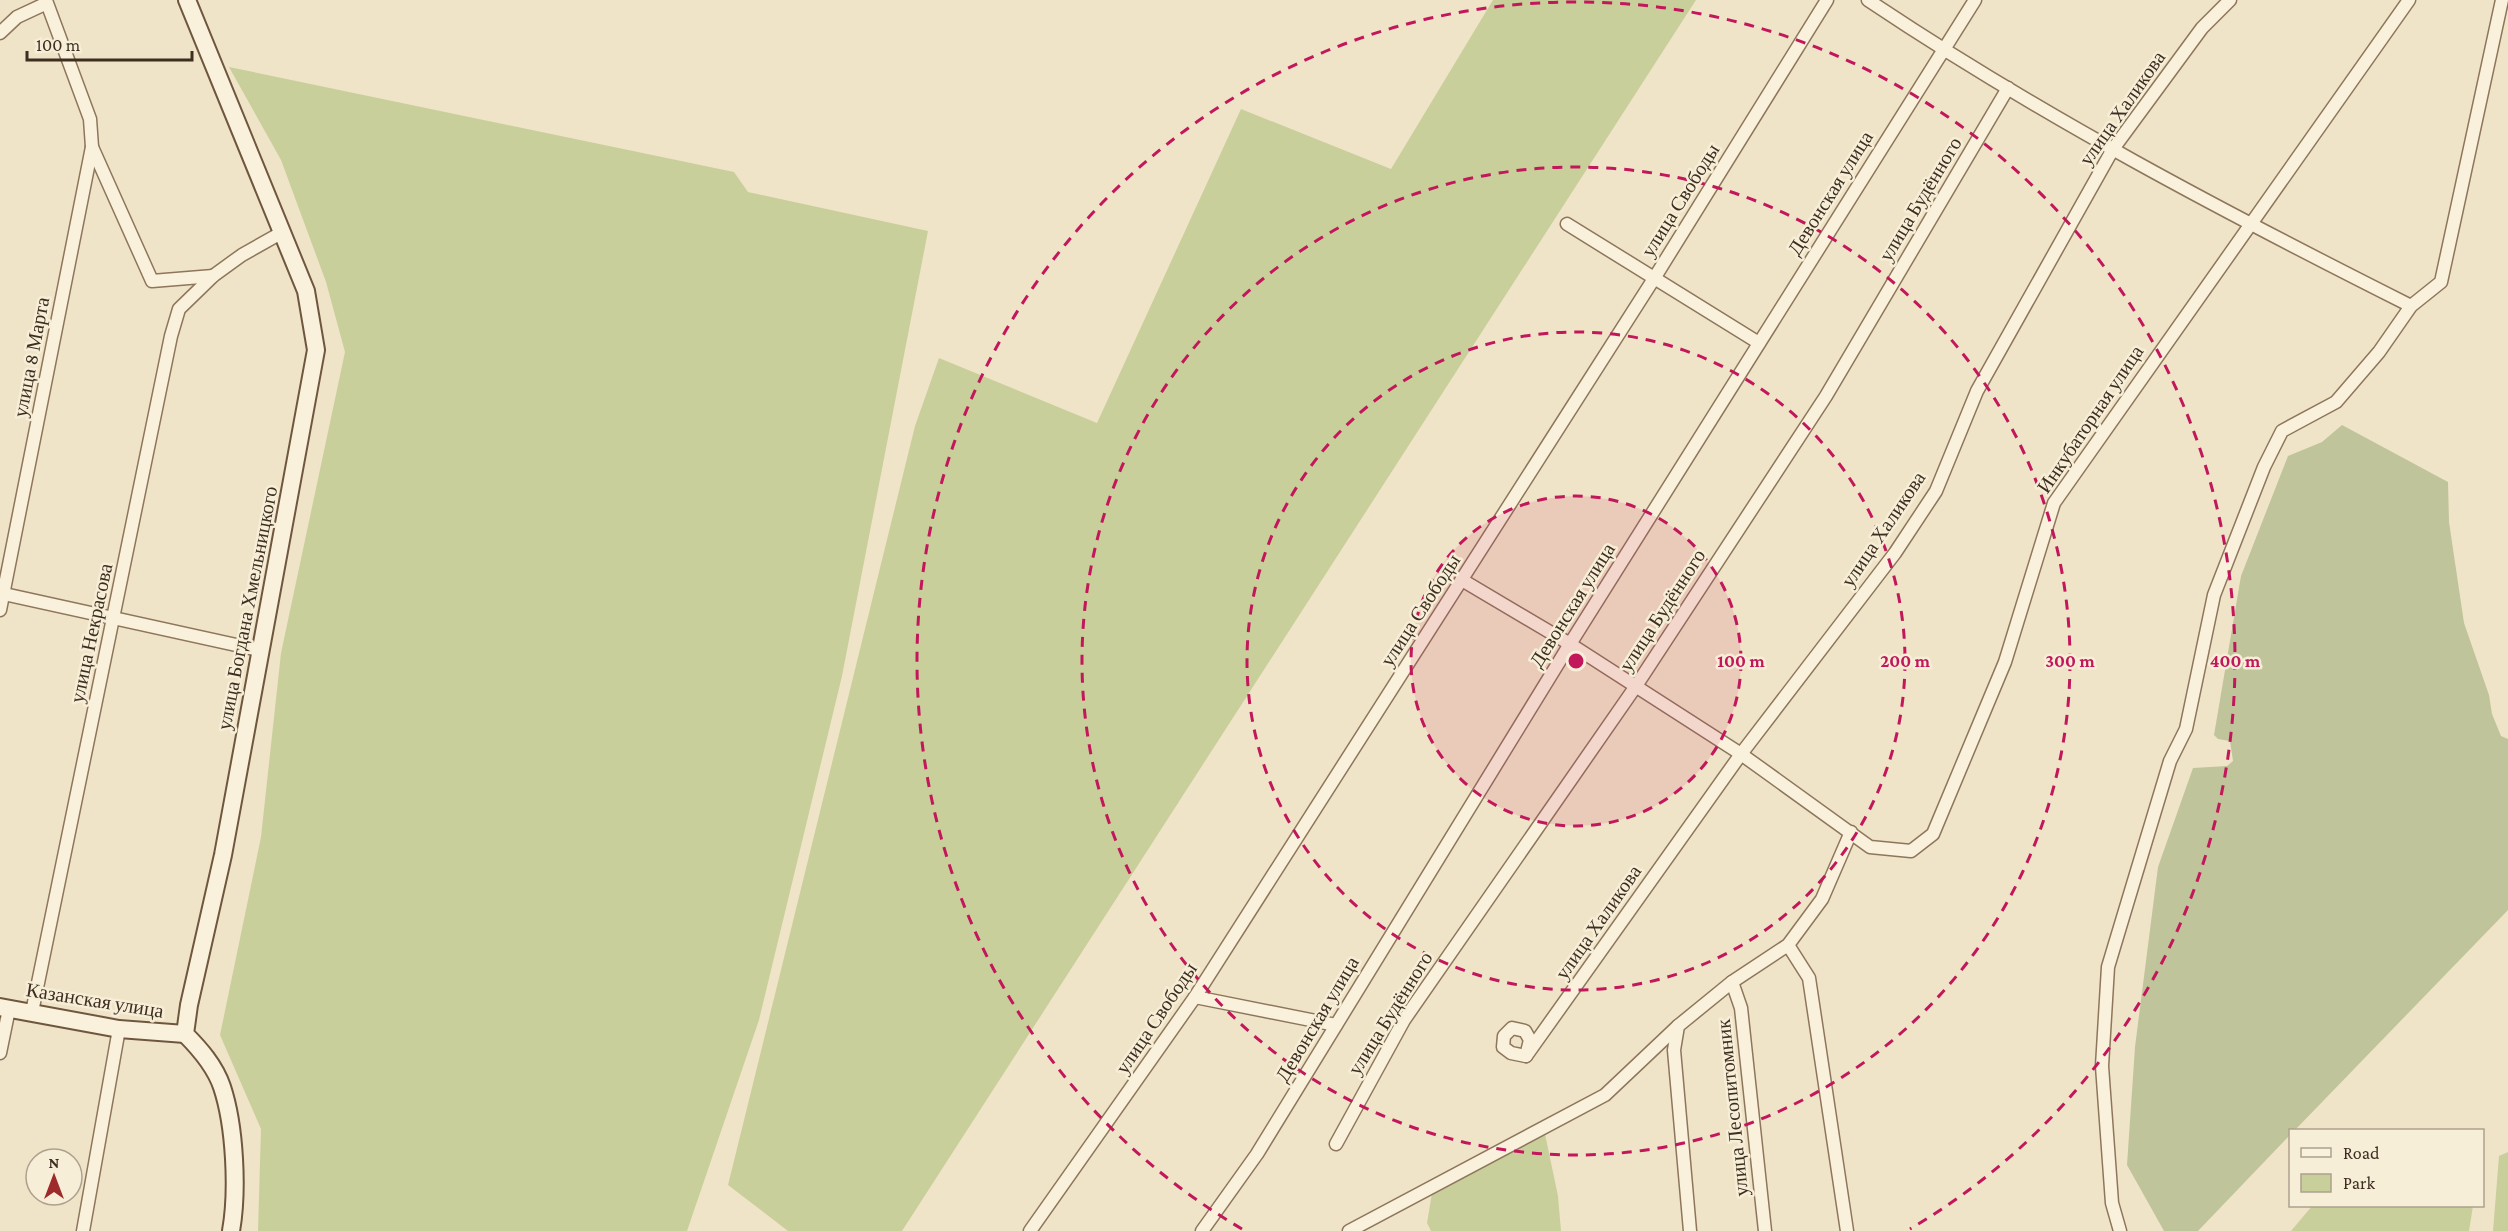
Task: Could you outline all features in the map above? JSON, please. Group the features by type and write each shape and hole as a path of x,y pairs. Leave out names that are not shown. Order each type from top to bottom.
{"street":[{"name":"улица Богдана Хмельницкого","path":"184,1034 223,855 316,350 306,291 187,0"},
{"name":"улица Свободы","path":"1030,1231 1195,997 1655,277 1827,0"},
{"path":"1868,0 1943,50 2113,149 2249,224 2411,306"},
{"name":"Девонская улица","path":"1202,1231 1257,1154 1570,644 1975,0"},
{"name":"улица Халикова","path":"1526,1056 1741,754 1895,553 1936,491 1977,391 2113,149 2202,28 2230,0"},
{"name":"Инкубаторная улица","path":"1462,580 1570,644 1741,754 1870,847 1911,851 1933,834 2005,662 2054,503 2409,0"},
{"path":"2120,1231 2112,1203 2102,1066 2108,968 2170,761 2186,729 2214,595 2264,467 2282,431 2336,402 2379,352 2411,306 2441,282 2502,0"},
{"path":"0,33 17,17 46,3 90,119 92,147 152,281 213,276"},
{"name":"улица Будённого","path":"1336,1144 1404,1020 1635,686 1826,396 2008,88"},
{"name":"улица 8 Марта","path":"0,610 92,147"},
{"path":"1567,224 1759,343"},
{"name":"улица Некрасова","path":"32,1012 171,336 179,309 213,276 242,255 281,232"},
{"path":"2,594 259,650"},
{"path":"1349,1231 1605,1095 1678,1026 1732,982 1788,945 1822,899 1851,832"},
{"path":"1788,945 1809,978 1847,1231"},
{"name":"улица Лесопитомник","path":"1732,982 1740,1008 1765,1231"},
{"path":"1195,997 1336,1025"},
{"path":"0,1053 4,1008"},
{"name":"Казанская улица","path":"4,1008 119,1029 184,1034"},
{"path":"1678,1026 1674,1050 1690,1231"},
{"path":"83,1231 119,1029"},
{"path":"184,1034 204,1053 222,1086 232,1133 234,1213 231,1231"}],"green space":[{"path":"1493,0 1696,0 902,1231 788,1231 728,1185 915,426 939,358 1097,423 1241,109 1391,169"},
{"path":"229,67 734,172 748,192 928,231 842,676 759,1020 687,1231 258,1231 261,1129 220,1035 261,837 281,653 345,352 326,282 281,160"},
{"path":"2342,425 2448,482 2449,522 2464,623 2489,695 2492,714 2501,736 2508,739 2508,910 2296,1129 2289,1129 2289,1136 2198,1231 2164,1231 2127,1165 2135,1047 2158,867 2193,768 2227,766 2233,761 2230,741 2218,739 2214,735 2241,576 2288,456 2322,442"},
{"path":"1545,1134 1558,1196 1561,1231 1431,1231 1427,1223 1432,1193"},
{"path":"2508,1152 2508,1231 2493,1231 2499,1156"},
{"path":"2311,1207 2473,1207 2469,1231 2291,1231"}]}
